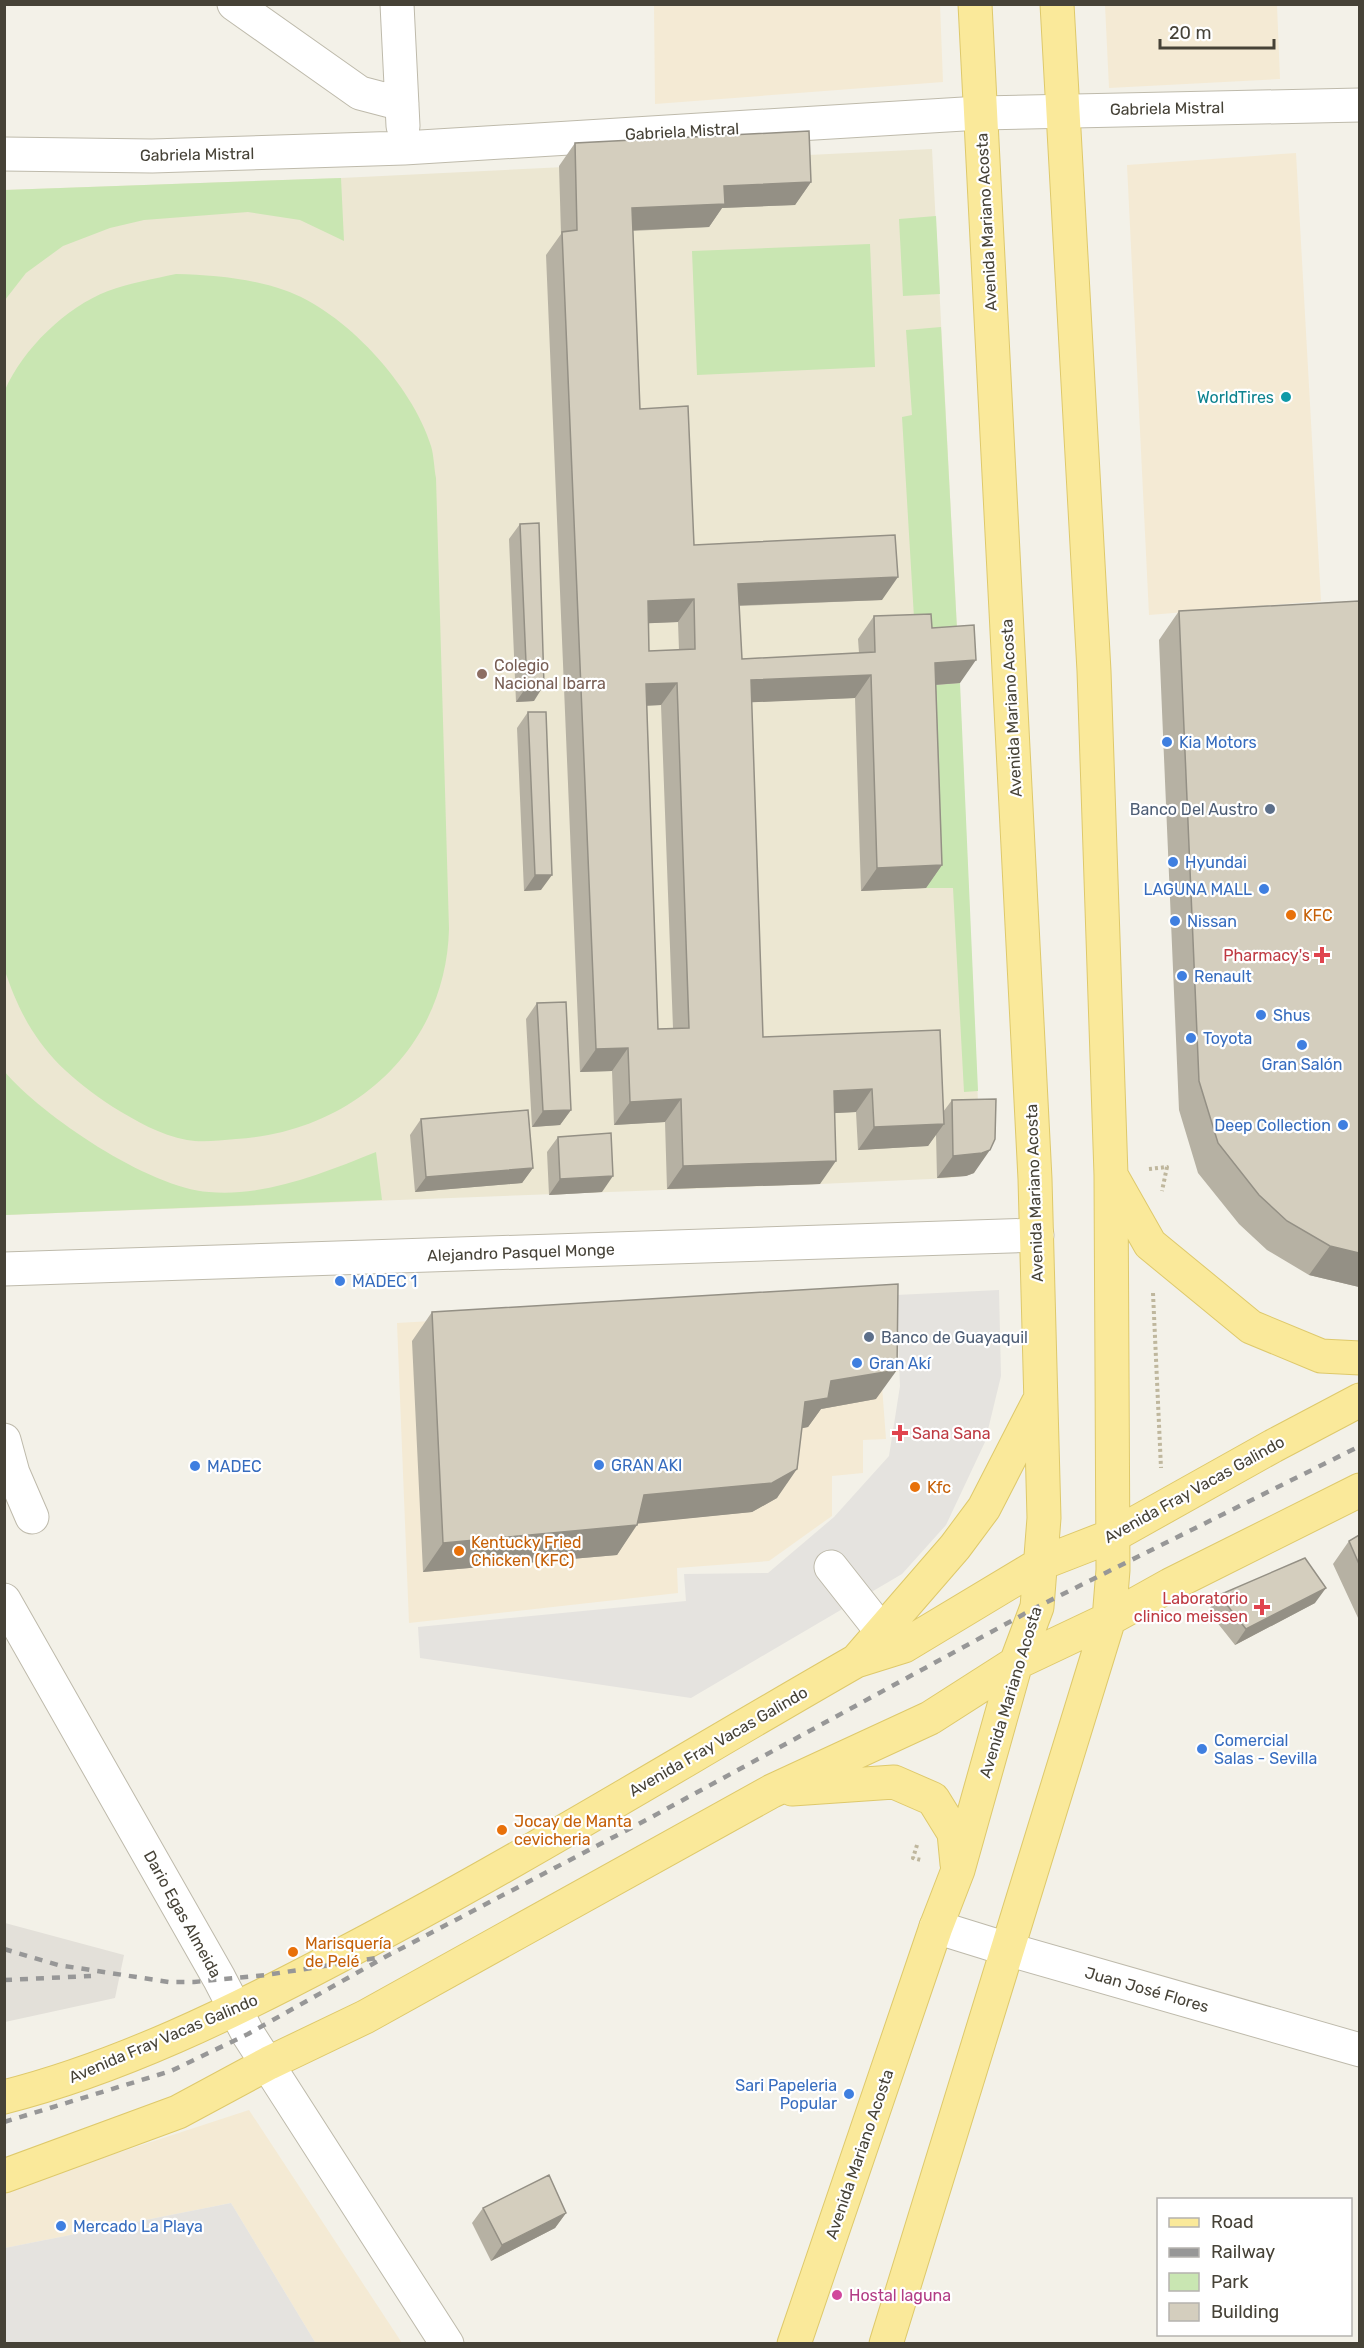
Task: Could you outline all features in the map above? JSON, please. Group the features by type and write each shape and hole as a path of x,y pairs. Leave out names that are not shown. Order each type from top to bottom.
{"main road":[{"name":"Avenida Mariano Acosta","path":"794,2343 936,1927 958,1870 1016,1663 1037,1607 1042,1563 1044,1518 1039,1402 1037,1235 975,4"},
{"path":"886,2343 1109,1619 1114,1535 1111,1175 1094,671 1057,4"},
{"path":"1111,1175 1150,1244 1251,1327 1321,1356 1359,1358"},
{"name":"Avenida Fray Vacas Galindo","path":"4,2097 53,2085 235,2010 427,1910 856,1661 904,1646 1042,1563 1114,1535 1359,1400"},
{"path":"856,1661 955,1547 984,1508 1039,1402"},
{"path":"4,2176 178,2112 269,2063 365,2017 772,1791 930,1718 1016,1663 1109,1619 1170,1585 1359,1490"},
{"path":"772,1791 894,1782 933,1799 954,1833 958,1870"}],"street":[{"path":"234,4 360,93 402,104"},
{"path":"397,4 404,148"},
{"name":"Gabriela Mistral","path":"4,154 152,156 404,148 1062,109 1359,105"},
{"name":"Alejandro Pasquel Monge","path":"4,1269 1037,1235"},
{"path":"4,1440 13,1473 32,1517"},
{"path":"831,1567 883,1632"},
{"name":"Dario Egas Almeida","path":"4,1600 235,2010 447,2343"},
{"name":"Juan José Flores","path":"936,1927 1359,2050"}],"path":[{"path":"1161,1469 1150,1244 1167,1167"}],"shaded area":[{"path":"654,5 940,5 943,82 655,104"},
{"path":"1105,5 1277,5 1280,79 1109,88"},
{"name":"Colegio Nacional Ibarra","path":"932,149 958,648 978,1102 979,1162 974,1173 952,1178 820,1184 5,1215 4,190 341,178"},
{"path":"1296,153 1321,601 1149,615 1127,165"},
{"path":"999,1290 1001,1376 985,1442 946,1525 902,1574 691,1698 420,1658 418,1627 686,1601 684,1574 768,1573 834,1517 889,1456 900,1386 896,1295"},
{"name":"GRAN AKI","path":"894,1294 898,1372 881,1373 886,1439 863,1440 863,1473 832,1476 832,1516 769,1561 677,1568 678,1593 409,1623 397,1323"},
{"path":"5,1923 124,1955 115,1998 5,2022"},
{"name":"Mercado La Playa","path":"249,2110 402,2343 314,2343 231,2203 5,2248 4,2190"},
{"path":"231,2203 314,2343 5,2343 5,2248"}],"green space":[{"path":"341,178 344,241 300,220 248,212 144,220 110,228 63,246 26,273 5,300 5,190"},
{"path":"936,216 940,294 903,296 899,219"},
{"path":"870,244 875,367 697,375 692,251"},
{"path":"176,274 231,278 271,286 307,300 330,314 373,353 409,399 431,446 436,478 449,929 444,972 431,1011 411,1046 385,1076 354,1101 318,1120 279,1133 205,1141 177,1138 149,1127 113,1107 74,1078 58,1064 33,1031 22,1012 4,968 5,390 34,345 77,307 116,288"},
{"path":"941,327 958,648 916,651 902,417 912,415 906,330"},
{"path":"960,683 978,1091 964,1092 953,888 926,888 919,686"},
{"path":"4,1071 21,1089 70,1128 98,1147 157,1178 209,1192 251,1191 294,1182 376,1152 382,1200 5,1215"}],"building":[{"path":"809,131 811,182 724,186 725,204 632,208 640,409 688,406 694,545 895,535 898,577 738,584 742,659 875,652 874,616 931,614 932,628 974,625 976,660 935,663 942,865 877,868 871,675 751,680 763,1037 940,1030 944,1124 874,1127 872,1089 834,1091 836,1161 683,1166 681,1099 630,1102 628,1048 596,1049 562,232 577,230 575,143","holes":["694,599 695,649 649,651 648,601","677,683 689,1028 658,1029 646,684"]},
{"path":"539,523 544,685 527,686 520,524"},
{"name":"LAGUNA MALL","path":"1359,601 1359,1253 1330,1246 1287,1221 1259,1195 1218,1143 1199,1081 1179,611"},
{"path":"528,712 546,712 552,875 535,875"},
{"path":"566,1002 571,1110 543,1111 537,1003"},
{"path":"996,1099 995,1139 990,1150 953,1156 952,1100"},
{"path":"528,1110 533,1168 426,1177 421,1119"},
{"path":"611,1133 613,1176 560,1179 558,1137"},
{"name":"GRAN AKI","path":"898,1284 897,1370 831,1381 828,1398 805,1402 797,1469 772,1483 644,1495 637,1525 443,1543 432,1312"},
{"path":"1359,1535 1359,1564 1349,1541"},
{"path":"1305,1558 1326,1588 1246,1629 1219,1595"},
{"path":"549,2175 566,2213 502,2245 483,2208"}],"railway":[{"path":"4,2122 171,2071 248,2034 385,1957 648,1819 1037,1607 1360,1446"},
{"path":"4,1949 58,1965 169,1982 266,1975 376,1958"},
{"path":"4,1980 91,1976"}],"place":[{"name":"WorldTires","path":"1286,397"},
{"name":"Colegio Nacional Ibarra","path":"482,674"},
{"name":"Kia Motors","path":"1167,742"},
{"name":"Banco Del Austro","path":"1270,809"},
{"name":"Hyundai","path":"1173,862"},
{"name":"LAGUNA MALL","path":"1264,889"},
{"name":"KFC","path":"1291,915"},
{"name":"Nissan","path":"1175,921"},
{"name":"Pharmacy's","path":"1322,955"},
{"name":"Renault","path":"1182,976"},
{"name":"Shus","path":"1261,1015"},
{"name":"Toyota","path":"1191,1038"},
{"name":"Gran Salón","path":"1302,1045"},
{"name":"Deep Collection","path":"1343,1125"},
{"name":"MADEC 1","path":"340,1281"},
{"name":"Banco de Guayaquil","path":"869,1337"},
{"name":"Gran Akí","path":"857,1363"},
{"name":"Sana Sana","path":"900,1433"},
{"name":"GRAN AKI","path":"599,1465"},
{"name":"MADEC","path":"195,1466"},
{"name":"Kfc","path":"915,1487"},
{"name":"Kentucky Fried Chicken (KFC)","path":"459,1551"},
{"name":"Laboratorio clinico meissen","path":"1262,1607"},
{"name":"Comercial Salas - Sevilla","path":"1202,1749"},
{"name":"Jocay de Manta cevicheria","path":"502,1830"},
{"name":"Marisquería de Pelé","path":"293,1952"},
{"name":"Sari Papeleria Popular","path":"849,2094"},
{"name":"Mercado La Playa","path":"61,2226"},
{"name":"Hostal laguna","path":"837,2295"}]}
